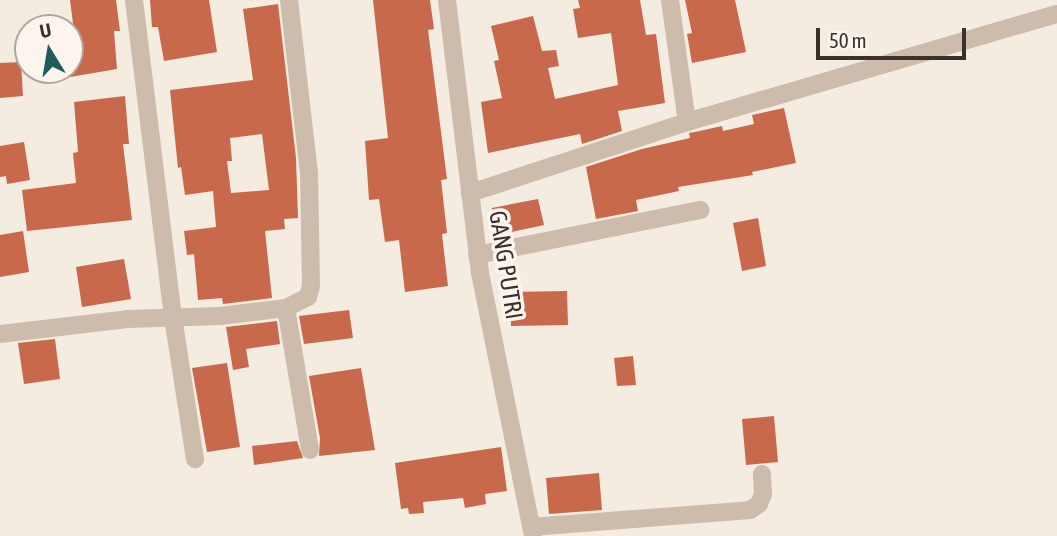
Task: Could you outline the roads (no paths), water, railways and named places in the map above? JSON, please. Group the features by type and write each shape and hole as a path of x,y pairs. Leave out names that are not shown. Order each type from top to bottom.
{"street":[{"path":"134,0 173,317 195,459"},
{"path":"0,334 286,308 308,297 311,286 309,173 289,0"},
{"name":"GANG PUTRI","path":"447,0 477,255 532,531"},
{"path":"670,0 687,122"},
{"path":"470,193 687,122 1057,14"},
{"path":"477,255 701,209"},
{"path":"286,308 310,450"},
{"path":"532,531 750,510 759,504 763,494 762,474"}]}
